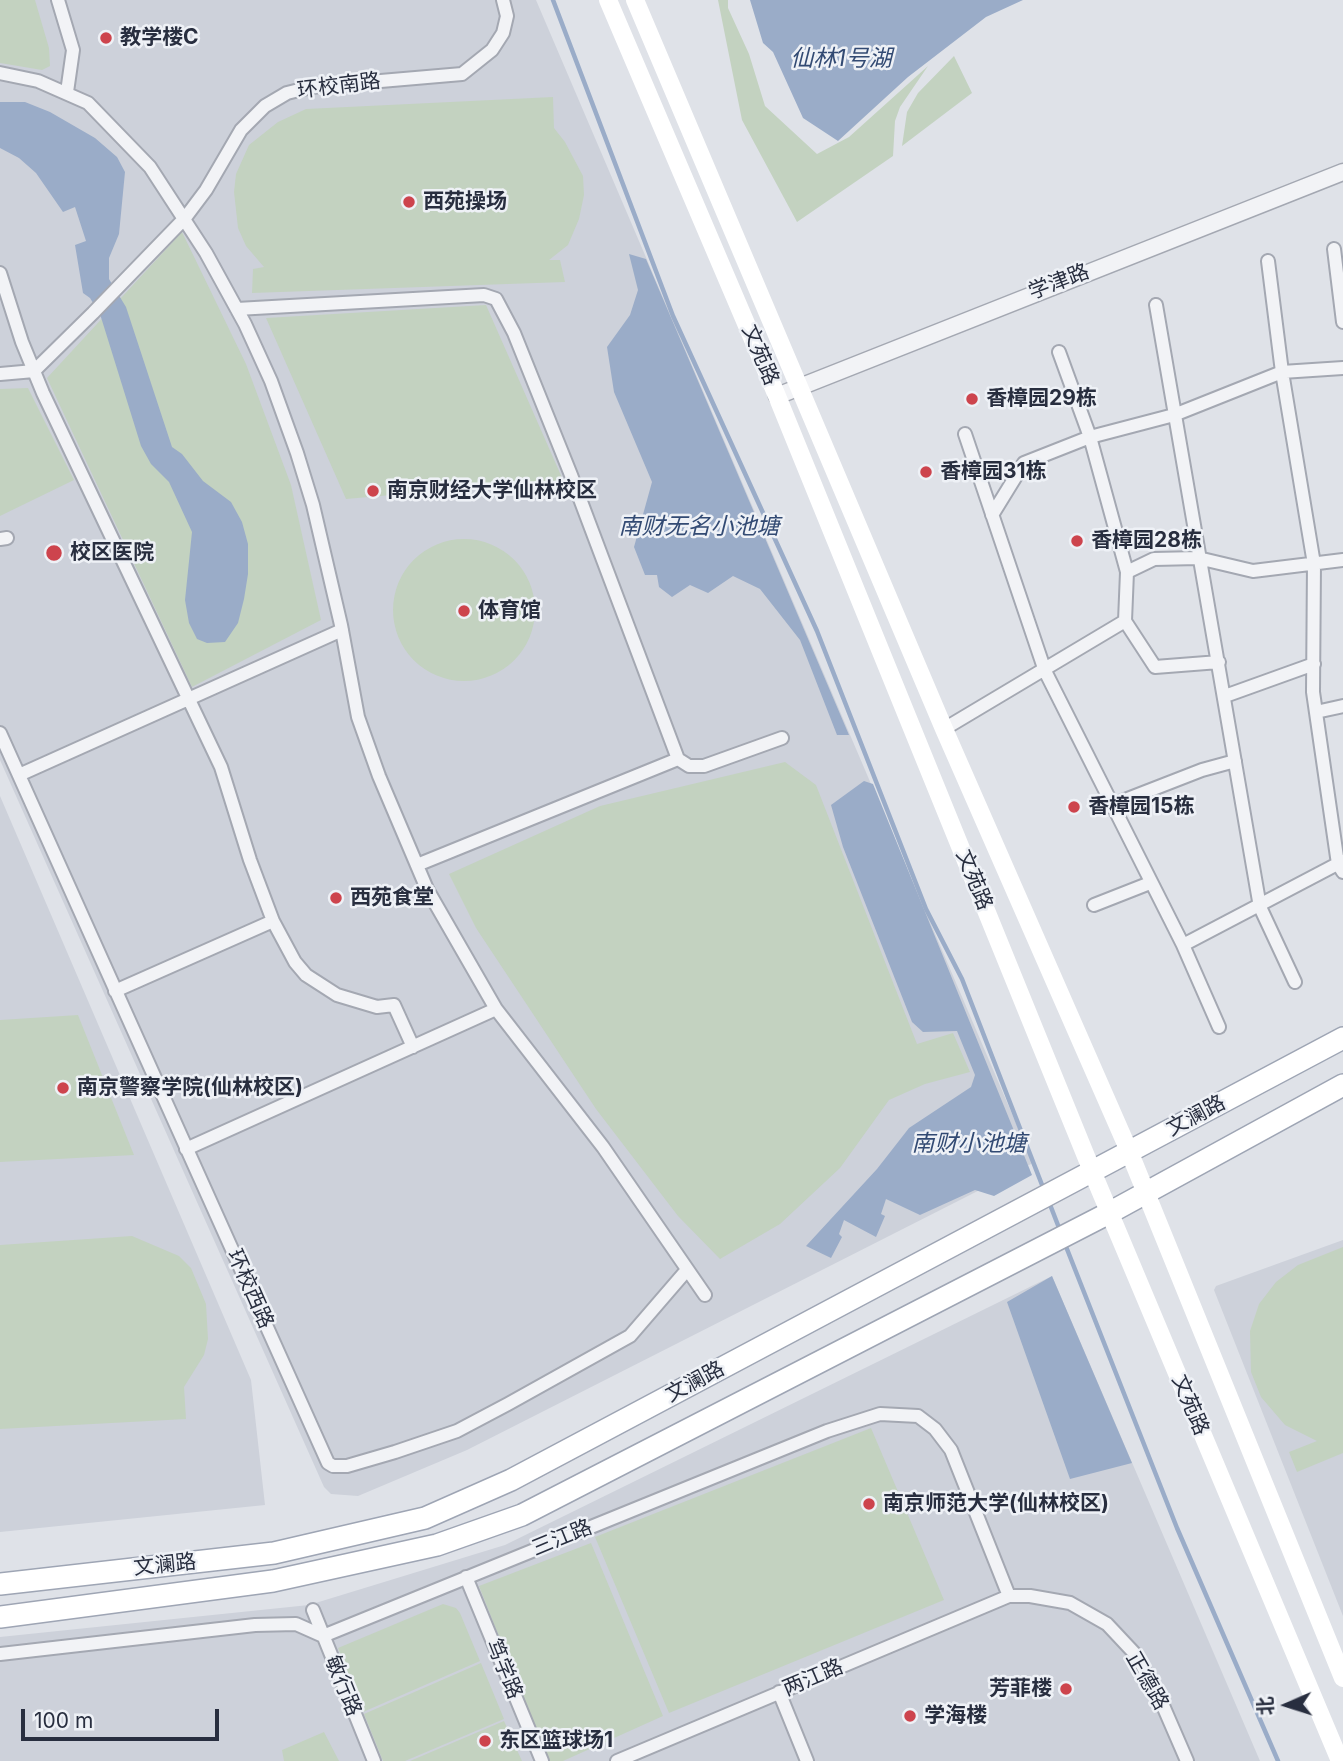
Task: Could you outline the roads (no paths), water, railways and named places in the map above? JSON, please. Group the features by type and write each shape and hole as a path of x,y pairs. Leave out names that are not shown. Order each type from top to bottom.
{"main road":[{"name":"文苑路","path":"608,0 777,396 1109,1213 1340,1761"},
{"name":"文苑路","path":"635,0 944,729 1129,1151 1144,1194 1343,1678"},
{"name":"文澜路","path":"0,1584 274,1553 425,1518 511,1480 1343,1038"},
{"name":"文澜路","path":"0,1617 273,1581 437,1545 522,1515 1077,1230 1343,1085"}],"street":[{"path":"58,0 73,50 67,92"},
{"name":"环校南路","path":"34,371 185,218 206,190 241,130 265,106 286,93 311,87 463,74 492,50 503,33 507,16 503,0"},
{"path":"0,73 38,81 88,103 150,167 185,218 237,309 271,381 313,505 342,630 358,716 379,776 441,916 496,1009 603,1147 705,1295"},
{"name":"学津路","path":"777,396 1343,173"},
{"path":"1334,249 1343,322"},
{"path":"1182,945 1341,866 1316,712 1314,564 1282,372 1268,261"},
{"path":"0,273 34,371 221,767 273,921 295,962 320,985 357,1003 377,1007 394,1005 413,1047"},
{"path":"237,309 484,295 496,299 514,333 566,463 678,759 689,766 704,766 782,738"},
{"path":"1156,305 1260,907 1295,982"},
{"path":"1059,352 1090,437 1127,572 1125,621 1155,667 1219,662"},
{"path":"992,515 1024,463 1090,437 1174,415 1282,372 1343,368"},
{"path":"0,374 34,371"},
{"path":"965,434 1045,671 1182,945 1219,1027"},
{"path":"1127,572 1154,559 1198,558 1253,571 1343,560"},
{"path":"944,729 1125,621"},
{"path":"19,775 342,630"},
{"path":"1225,696 1314,664"},
{"path":"1316,712 1343,706"},
{"name":"环校西路","path":"0,733 328,1463 333,1466 348,1466 457,1431 604,1353 630,1336 686,1271"},
{"path":"417,865 678,759"},
{"path":"1112,805 1202,770 1236,761"},
{"path":"1094,905 1150,883"},
{"path":"115,990 273,921"},
{"path":"187,1149 496,1009"},
{"name":"三江路","path":"323,1636 828,1432 880,1414 918,1416 935,1429 951,1450 1009,1596"},
{"name":"笃学路","path":"466,1577 542,1761"},
{"name":"两江路","path":"617,1761 1009,1596"},
{"name":"正德路","path":"1009,1596 1030,1596 1070,1604 1107,1623 1137,1656 1161,1701 1186,1761"},
{"name":"敏行路","path":"313,1610 373,1761"},
{"path":"0,1654 255,1625 296,1624 323,1636"},
{"path":"779,1692 807,1761"}],"water":[{"name":"仙林1号湖","path":"750,0 1023,0 986,17 908,77 838,141 803,118 773,52 763,43"},
{"path":"0,102 25,102 50,112 95,138 117,157 125,172 119,234 109,258 109,279 126,307 172,447 182,454 203,481 231,502 242,522 248,544 248,574 244,599 238,623 225,642 207,643 197,639 189,623 185,600 192,532 169,482 151,464 141,446 100,314 90,298 83,293 75,245 86,241 75,207 63,212 36,173 19,158 0,148"},
{"name":"南财无名小池塘","path":"629,254 646,259 849,735 837,735 800,640 760,589 733,576 708,593 690,585 672,597 659,587 657,575 645,575 634,547 652,482 614,392 607,347 630,315 638,290"},
{"name":"南财小池塘","path":"864,781 873,784 1032,1175 994,1196 975,1190 920,1215 886,1199 881,1214 885,1216 876,1237 844,1220 839,1234 842,1237 831,1258 806,1246 877,1169 909,1128 971,1087 975,1075 957,1031 923,1032 912,1022 843,847 831,805"},
{"path":"1052,1276 1132,1463 1070,1479 1007,1302"}],"waterway":[{"path":"553,0 673,316 817,631 926,909 962,979 1044,1190"},
{"path":"1049,1202 1061,1233"},
{"path":"1065,1244 1177,1528 1278,1761"}],"place":[{"name":"教学楼C","path":"106,38"},
{"name":"西苑操场","path":"409,202"},
{"name":"香樟园29栋","path":"972,399"},
{"name":"香樟园31栋","path":"926,472"},
{"name":"南京财经大学仙林校区","path":"373,491"},
{"name":"香樟园28栋","path":"1077,541"},
{"name":"校区医院","path":"54,553"},
{"name":"体育馆","path":"464,611"},
{"name":"香樟园15栋","path":"1074,807"},
{"name":"西苑食堂","path":"336,898"},
{"name":"南京警察学院(仙林校区)","path":"63,1088"},
{"name":"南京师范大学(仙林校区)","path":"869,1504"},
{"name":"芳菲楼","path":"1066,1689"},
{"name":"学海楼","path":"910,1716"},
{"name":"东区篮球场1","path":"485,1741"}]}
